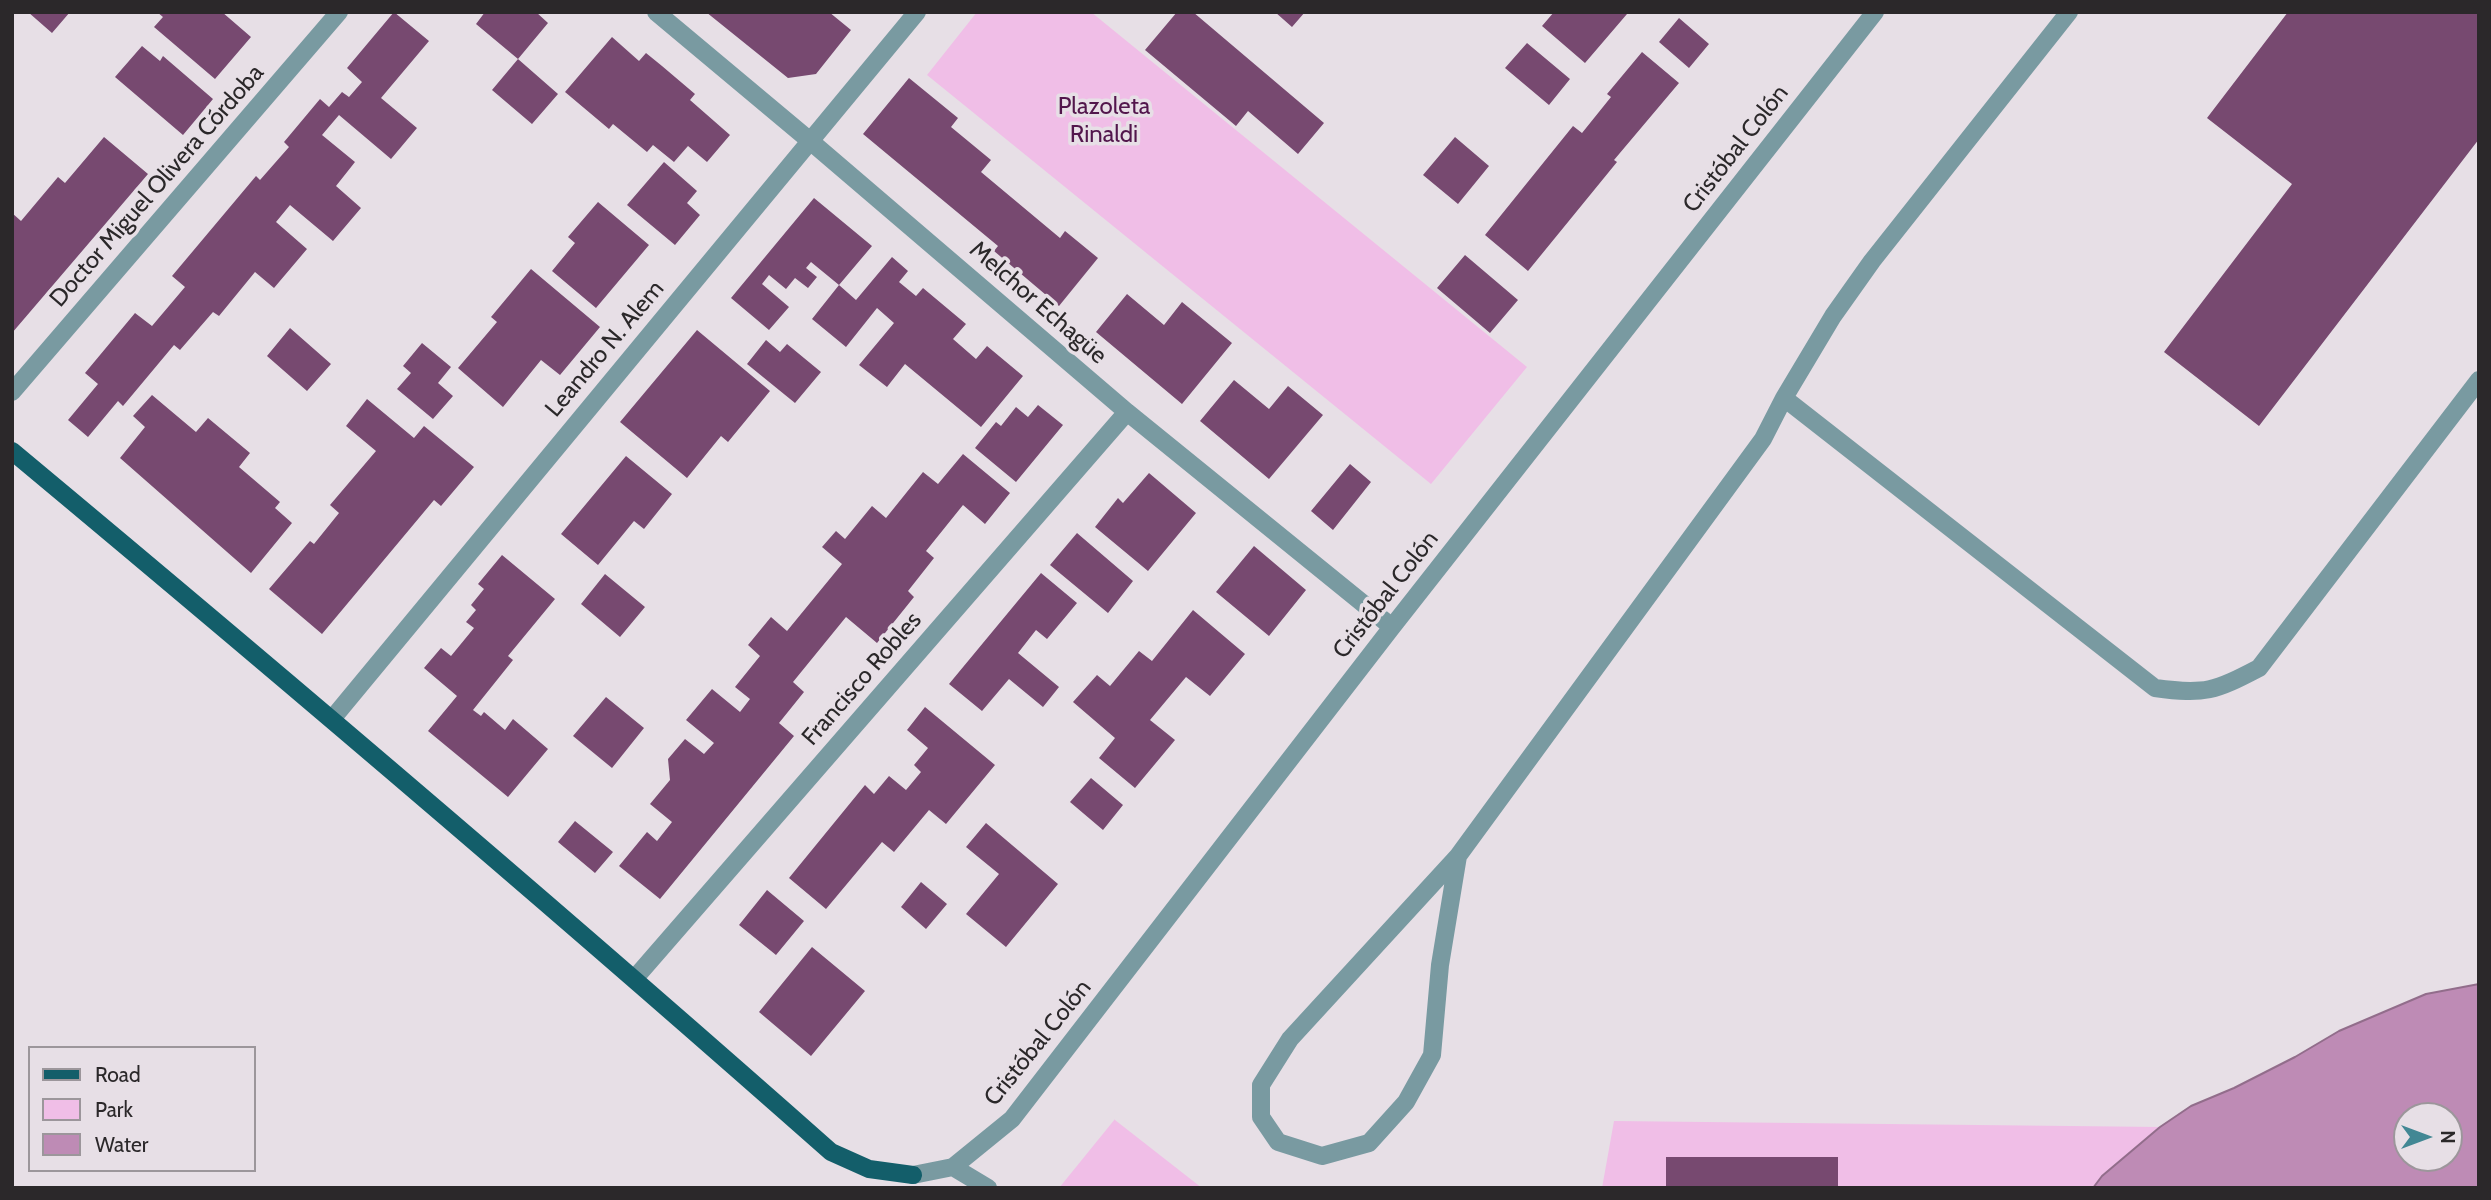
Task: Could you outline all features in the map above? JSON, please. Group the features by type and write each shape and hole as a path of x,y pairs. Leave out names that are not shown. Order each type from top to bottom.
{"main road":[{"path":"12,451 635,978 831,1152 869,1169 913,1175"}],"street":[{"name":"Doctor Miguel Olivera Córdoba","path":"12,392 339,12"},
{"name":"Melchor Echagüe","path":"656,12 1127,412 1392,627"},
{"name":"Leandro N. Alem","path":"332,719 916,12"},
{"name":"Cristóbal Colón","path":"913,1175 953,1167 1012,1119 1392,627 1875,12"},
{"path":"1458,856 1440,965 1432,1055 1406,1102 1369,1143 1322,1156 1278,1142 1261,1117 1261,1085 1290,1039 1458,856 1763,439 1833,316 1872,261 2069,12"},
{"path":"1784,398 2155,688 2190,693 2222,687 2259,668 2479,380"},
{"name":"Francisco Robles","path":"635,978 1127,412"},
{"path":"953,1167 988,1188"}],"green space":[{"name":"Plazoleta Rinaldi","path":"977,12 1091,12 1527,367 1431,484 927,75"},
{"path":"1115,1120 1202,1188 1059,1188"},
{"path":"1614,1121 2160,1127 2102,1176 2093,1188 1602,1188"}],"water":[{"path":"2479,984 2479,1188 2093,1188 2102,1176 2160,1127 2191,1106 2234,1088 2339,1031 2426,994"}],"building":[{"path":"28,12 70,12 52,33"},
{"path":"157,12 222,12 251,37 215,79 154,27 163,17"},
{"path":"394,12 429,41 381,98 417,128 391,159 339,115 322,135 355,162 336,186 361,208 333,241 290,205 276,222 307,249 274,288 255,272 219,316 213,312 180,350 174,345 123,406 118,401 88,437 68,420 98,384 85,373 135,313 152,326 185,287 172,276 256,176 260,180 289,147 284,142 320,99 329,107 342,92 349,97 362,82 347,68"},
{"path":"485,12 536,12 548,23 518,59 476,24"},
{"path":"706,12 829,12 851,30 816,74 788,78"},
{"path":"1177,12 1193,12 1324,123 1298,154 1248,111 1236,126 1145,50"},
{"path":"1275,12 1305,12 1292,27"},
{"path":"1554,12 1627,14 1585,63 1542,26"},
{"path":"2288,12 2479,12 2479,139 2259,426 2164,352 2292,184 2207,118"},
{"path":"1679,18 1709,44 1689,68 1659,42"},
{"path":"612,37 639,61 646,53 662,66 695,94 690,100 730,135 707,162 688,146 674,162 653,145 647,152 613,124 609,129 565,92"},
{"path":"1527,43 1570,79 1549,105 1505,68"},
{"path":"142,46 160,61 163,56 213,99 183,135 115,77"},
{"path":"1642,52 1679,83 1614,160 1617,162 1528,271 1485,235 1573,126 1582,133 1611,97 1607,94"},
{"path":"518,59 558,94 532,124 492,90"},
{"path":"909,78 958,118 951,127 991,160 981,172 1060,238 1065,231 1098,258 1059,306 994,251 998,246 863,134"},
{"path":"104,137 148,174 12,333 12,213 21,221 58,177 65,183"},
{"path":"1455,137 1489,166 1458,204 1423,175"},
{"path":"664,162 697,191 687,203 700,215 675,245 627,205"},
{"path":"814,198 872,246 839,285 811,262 806,268 817,277 808,288 795,278 786,289 769,275 762,284 789,307 769,330 731,298"},
{"path":"598,202 649,245 596,308 552,271 575,243 568,237"},
{"path":"1465,255 1518,300 1490,333 1437,288"},
{"path":"892,257 908,271 899,282 916,296 923,288 966,324 953,339 976,359 987,346 1023,376 981,427 905,364 887,387 859,365 894,323 877,308 846,347 812,319 839,285 856,300"},
{"path":"531,269 600,327 560,375 541,360 503,407 458,368 497,322 491,317"},
{"path":"1127,294 1164,325 1182,302 1232,343 1182,404 1096,332"},
{"path":"290,328 331,364 307,391 267,356"},
{"path":"697,330 770,391 728,442 721,436 687,478 620,422"},
{"path":"766,340 780,352 787,344 821,372 795,403 747,364"},
{"path":"422,343 451,367 438,383 453,396 433,419 397,389 411,373 403,366"},
{"path":"1234,380 1269,409 1288,386 1323,415 1269,479 1200,421"},
{"path":"152,395 196,432 208,418 250,453 239,467 280,502 275,508 292,523 251,573 120,458 145,427 133,416"},
{"path":"367,399 414,438 424,426 474,467 441,506 434,500 322,634 269,589 310,541 314,544 339,513 330,505 376,451 346,426"},
{"path":"1038,405 1063,425 1016,482 975,448 996,422 1001,426 1016,407 1028,417"},
{"path":"963,454 1010,493 985,524 963,505 926,551 934,558 908,591 914,597 877,643 846,617 793,682 804,692 779,723 794,736 660,899 619,866 647,832 657,841 672,822 650,804 670,780 668,759 685,739 704,754 714,743 686,720 712,689 740,712 750,699 735,687 760,656 748,645 771,617 787,631 842,564 822,547 836,531 845,539 872,506 886,518 923,472 938,484"},
{"path":"626,456 672,494 644,529 634,521 598,565 561,534"},
{"path":"1350,464 1371,482 1333,530 1311,511"},
{"path":"1149,473 1196,513 1148,571 1095,527 1118,498 1123,503"},
{"path":"1077,533 1133,581 1108,613 1050,565"},
{"path":"1254,546 1306,590 1269,636 1216,592"},
{"path":"502,555 555,599 508,656 513,660 473,710 481,716 484,712 505,730 513,719 548,749 508,797 428,731 457,696 424,668 441,648 451,656 474,628 466,622 476,610 471,605 484,589 478,584"},
{"path":"1041,573 1077,603 1047,639 1036,630 1018,653 1059,687 1043,707 1009,679 982,711 949,684"},
{"path":"605,574 645,607 620,637 581,604"},
{"path":"1193,610 1245,654 1210,696 1186,677 1150,720 1175,740 1135,788 1099,758 1115,738 1073,702 1097,675 1110,686 1139,651 1152,661"},
{"path":"606,697 644,728 612,768 573,736"},
{"path":"925,707 995,765 946,824 929,810 894,852 882,842 826,909 789,878 865,785 874,794 889,776 906,790 921,772 914,765 928,748 907,730"},
{"path":"1091,778 1123,805 1103,830 1070,802"},
{"path":"575,821 613,852 595,873 558,842"},
{"path":"986,823 1058,884 1006,947 966,914 999,874 966,847"},
{"path":"921,882 947,904 926,929 901,907"},
{"path":"767,890 804,921 776,955 739,925"},
{"path":"812,947 865,991 811,1056 759,1012"},
{"path":"1666,1157 1838,1157 1838,1188 1666,1188"}]}
